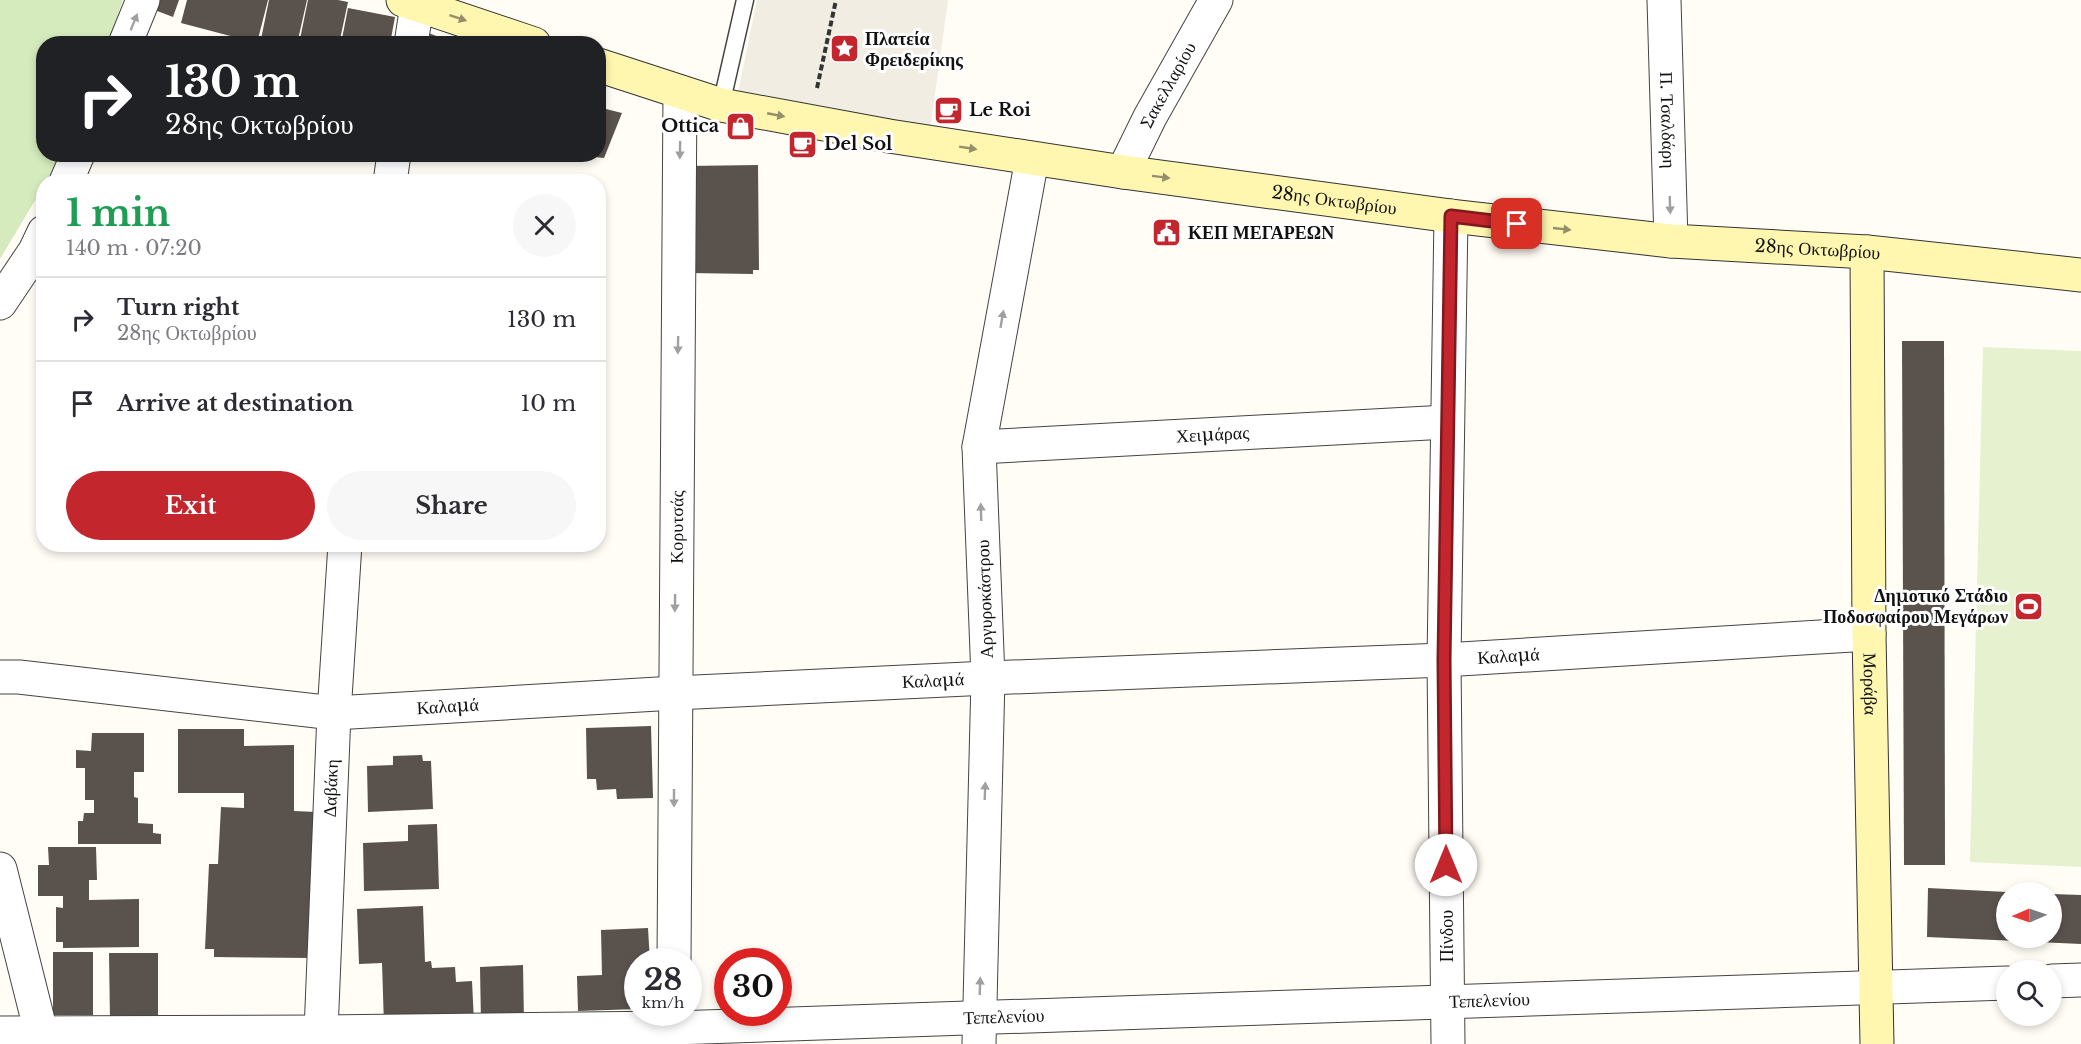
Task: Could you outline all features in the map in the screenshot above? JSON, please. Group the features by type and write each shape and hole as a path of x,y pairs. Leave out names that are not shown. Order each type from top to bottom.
{"street":[{"path":"128,36 143,0"},
{"name":"Σακελλαρίου","path":"1123,172 1150,117 1216,0"},
{"name":"Π. Τσαλδάρη","path":"1664,0 1671,241"},
{"path":"411,36 410,2 510,36"},
{"name":"28ης Οκτωβρίου","path":"606,68 721,105 1032,159 1123,172 1451,216 1671,241 1867,252 2081,275"},
{"name":"Κορυτσάς","path":"674,948 680,92"},
{"name":"Αργυροκάστρου","path":"979,1031 988,678 979,447 1032,159"},
{"name":"Πίνδου","path":"1448,1044 1444,660 1451,216"},
{"path":"0,303 36,252"},
{"name":"Μοράβα","path":"1867,252 1869,634 1877,1044"},
{"name":"Χειμάρας","path":"979,447 1447,422"},
{"name":"Δαβάκη","path":"321,1032 334,713 344,552"},
{"name":"Καλαμά","path":"0,677 31,678 334,713 988,678 1444,660 1869,634"},
{"path":"0,869 42,1038"},
{"path":"2062,981 2081,980"},
{"name":"Τεπελενίου","path":"0,1033 42,1038 673,1028 979,1031 1447,1001 1996,983"}],"lane":[{"path":"721,105 745,0"}],"path":[{"path":"810,121 837,0"}],"green space":[{"path":"0,0 123,0 110,36 36,36 36,162 59,162 51,174 36,174 36,199 0,259"},
{"name":"Δημοτικό Στάδιο Ποδοσφαίρου Μεγάρων","path":"1983,347 2081,351 2081,867 1970,862"}],"shaded area":[{"name":"Πλατεία Φρειδερίκης","path":"757,0 948,0 929,138 737,98"}],"building":[{"path":"155,0 179,0 173,17 152,9"},
{"path":"187,0 268,0 259,36 230,36 181,23"},
{"path":"269,0 307,0 299,36 262,36"},
{"path":"308,0 348,2 341,36 301,36"},
{"path":"348,8 395,17 391,36 343,36"},
{"path":"416,28 436,36 415,36"},
{"path":"606,109 622,113 606,153"},
{"path":"758,165 759,270 753,270 753,274 688,273 687,166"},
{"path":"1902,341 1944,341 1945,865 1904,865"},
{"path":"651,726 653,798 617,799 616,789 597,790 596,779 587,779 586,728"},
{"path":"178,729 244,729 244,746 294,745 294,811 316,812 313,958 214,957 214,949 205,949 209,864 218,864 221,807 244,808 244,793 178,793"},
{"path":"92,733 144,733 144,772 134,772 134,797 138,798 138,823 153,824 153,833 161,834 161,844 78,844 78,821 83,821 84,813 94,813 94,800 85,800 85,768 76,768 76,750 91,751"},
{"path":"422,755 423,761 431,761 433,809 368,812 367,766 393,765 393,756"},
{"path":"437,824 439,889 364,891 363,843 408,841 408,825"},
{"path":"48,847 96,847 97,880 89,880 89,900 139,899 139,947 63,948 63,942 56,942 56,907 63,908 63,896 38,896 38,865 49,865"},
{"path":"1928,888 1996,891 1996,940 1927,937"},
{"path":"2062,894 2081,895 2081,944 2062,943"},
{"path":"423,906 425,962 431,961 432,968 455,967 456,982 472,981 474,1022 384,1025 382,963 359,964 357,909"},
{"path":"648,928 649,948 624,948 624,1009 578,1011 577,976 602,975 601,930"},
{"path":"53,952 93,952 93,1015 53,1015"},
{"path":"109,953 158,953 158,1020 110,1020"},
{"path":"523,965 524,1022 481,1023 480,967"}],"place":[{"name":"Πλατεία Φρειδερίκης","path":"844,49"},
{"name":"Le Roi","path":"948,110"},
{"name":"Ottica","path":"740,126"},
{"name":"Del Sol","path":"803,144"},
{"name":"ΚΕΠ ΜΕΓΑΡΕΩΝ","path":"1167,233"},
{"name":"Δημοτικό Στάδιο Ποδοσφαίρου Μεγάρων","path":"2029,606"}],"route":[{"path":"1446,865 1444,660 1451,216 1517,224"}]}
